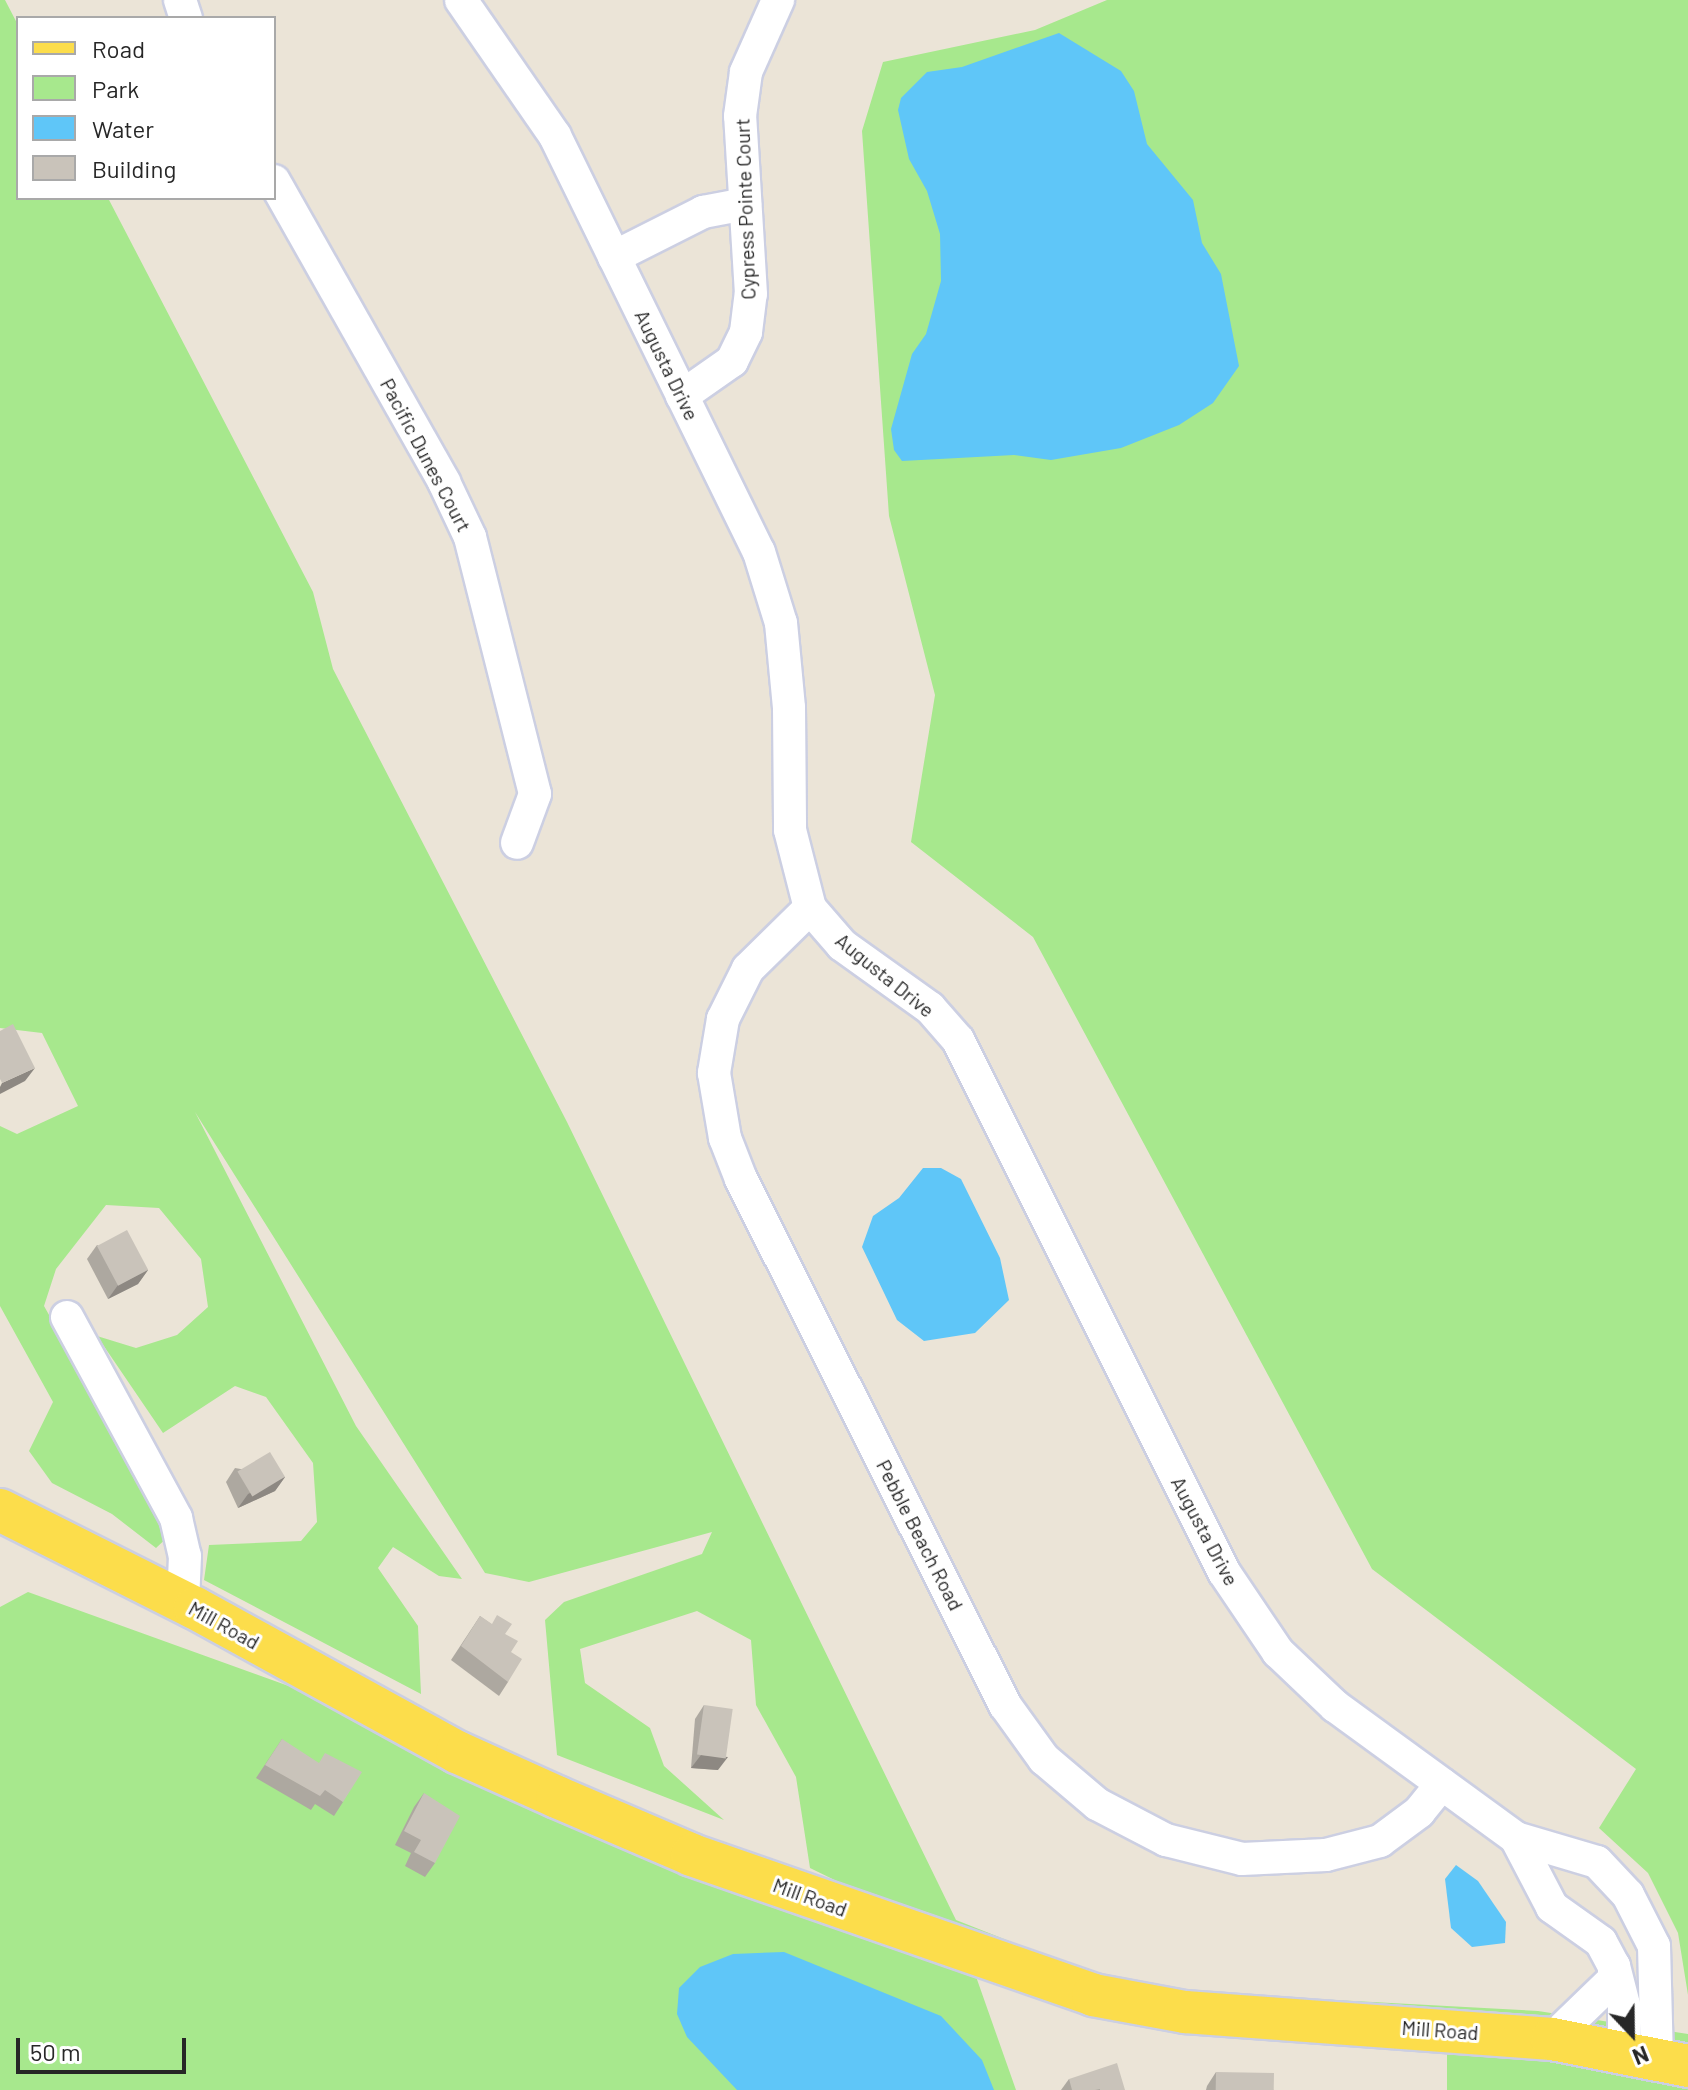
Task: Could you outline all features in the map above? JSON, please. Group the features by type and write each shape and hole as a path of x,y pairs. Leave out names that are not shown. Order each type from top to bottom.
{"main road":[{"name":"Mill Road","path":"0,1510 183,1601 457,1752 692,1855 907,1918 1093,1995 1185,2012 1552,2039 1656,2058"}],"street":[{"name":"Augusta Drive","path":"461,0 555,136 759,552 781,623 789,708 790,830 810,908 842,945 930,1008 958,1040 1224,1572 1278,1652 1335,1706 1516,1838 1597,1862 1628,1895 1654,1946 1656,2058"},
{"name":"Cypress Pointe Court","path":"682,396 732,361 746,332 751,294 740,116 746,72 778,0"},
{"name":"Pacific Dunes Court","path":"276,185 444,482 470,537 535,794 517,843"},
{"path":"614,257 703,212 745,204"},
{"name":"Pebble Beach Road","path":"810,908 748,969 723,1019 714,1073 725,1138 741,1179 1005,1705 1044,1759 1097,1804 1166,1840 1242,1859 1326,1855 1380,1841 1419,1812 1442,1784"},
{"path":"67,1317 176,1518 185,1548 183,1601"},
{"name":"Augusta Drive","path":"1516,1838 1552,1907 1601,1942 1614,1966 1624,2005 1656,2058"},
{"path":"1552,2039 1614,1979 1614,1966"}],"green space":[{"path":"0,0 5,0 16,21 16,200 109,200 313,592 333,669 567,1122 956,1920 1092,1974 1189,1992 1538,2011 1688,2034 1688,2090 1447,2090 1447,2044 973,1968 1016,2090 0,2090 0,1607 28,1592 855,1890 810,1868 796,1777 756,1705 751,1640 697,1611 580,1649 585,1683 650,1728 664,1766 724,1820 557,1755 545,1620 564,1602 702,1554 712,1532 529,1582 485,1573 195,1112 356,1426 462,1579 439,1576 393,1547 378,1568 418,1626 421,1694 204,1580 209,1545 301,1541 317,1522 313,1463 266,1397 235,1386 163,1433 97,1336 136,1348 177,1335 208,1307 201,1259 159,1208 106,1205 56,1269 44,1306 172,1533 156,1548 112,1514 52,1483 29,1451 53,1402 0,1306 0,1126 17,1134 78,1106 42,1033 0,1028"},
{"path":"1107,0 1688,0 1688,1995 1678,1933 1648,1873 1599,1828 1636,1769 1372,1569 1033,937 911,842 935,695 889,516 862,131 883,62 1035,30"}],"water":[{"path":"1059,33 1121,71 1134,91 1147,144 1193,200 1202,243 1221,274 1239,366 1213,403 1179,425 1121,448 1051,460 1014,455 902,461 894,450 891,429 912,354 926,334 941,281 940,234 927,191 909,159 898,110 901,98 927,72 962,67"},
{"path":"923,1168 941,1168 961,1179 1000,1258 1009,1300 975,1333 924,1341 897,1320 862,1247 873,1216 899,1198"},
{"path":"1456,1865 1478,1881 1506,1922 1505,1943 1472,1947 1451,1928 1445,1879"},
{"path":"784,1952 941,2016 982,2060 994,2090 737,2090 687,2037 677,2014 679,1988 700,1967 733,1954"}],"building":[{"path":"13,1024 35,1068 2,1083 0,1031"},
{"path":"127,1230 148,1270 118,1286 97,1246"},
{"path":"270,1452 285,1477 252,1496 237,1472"},
{"path":"497,1615 512,1624 505,1634 518,1641 511,1652 522,1659 508,1682 461,1646 480,1616 492,1624"},
{"path":"704,1705 733,1709 726,1759 697,1755"},
{"path":"282,1739 319,1763 325,1753 362,1772 343,1802 325,1790 320,1796 265,1765"},
{"path":"424,1793 460,1816 435,1863 414,1852 421,1840 404,1831"},
{"path":"1117,2063 1125,2090 1072,2090 1069,2079"},
{"path":"1216,2072 1274,2073 1274,2090 1216,2090"}]}
